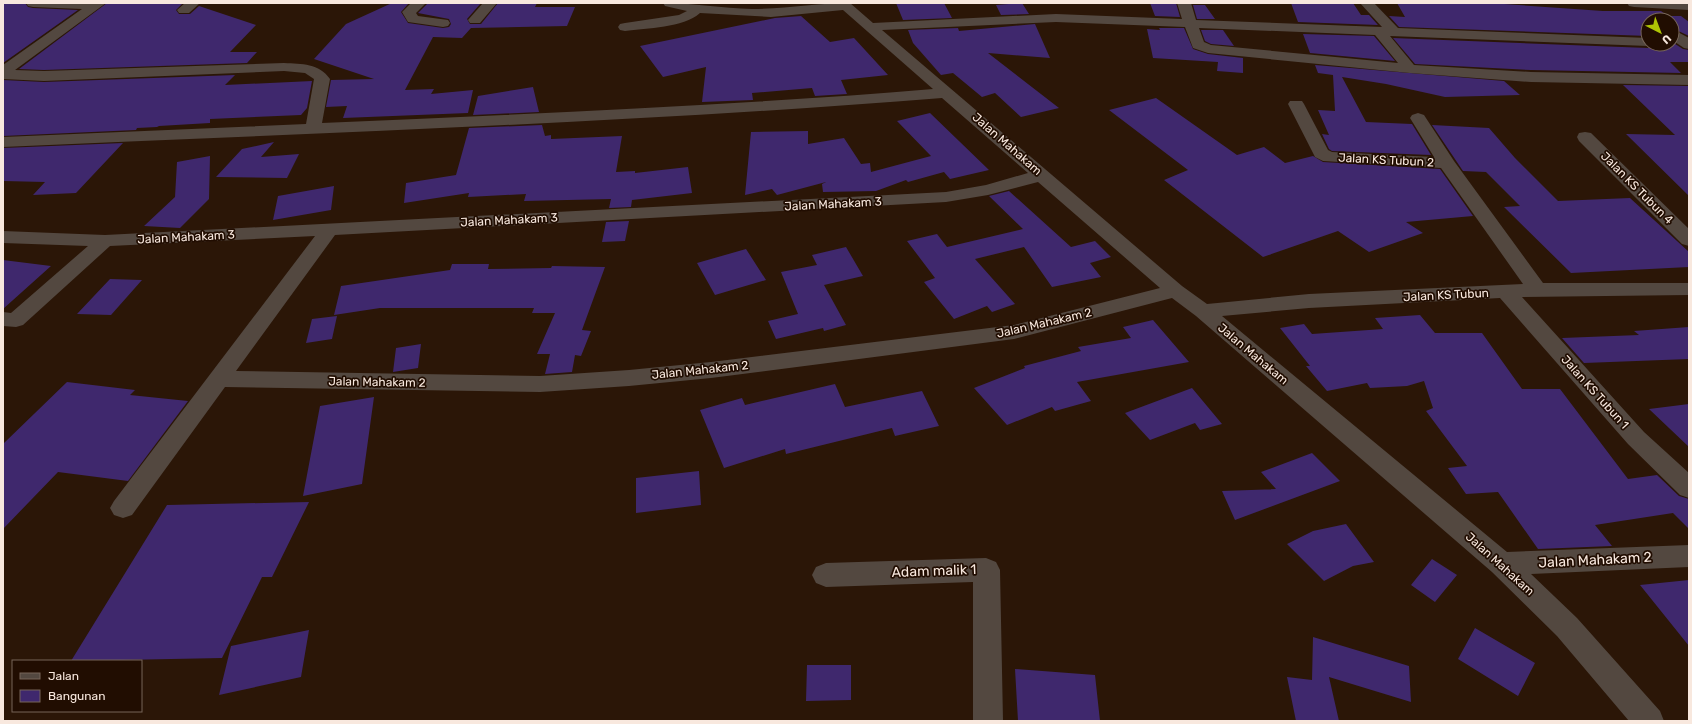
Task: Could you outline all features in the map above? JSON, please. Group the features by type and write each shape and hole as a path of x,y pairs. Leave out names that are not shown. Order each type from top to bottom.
{"street":[{"path":"33,3 98,4"},
{"path":"419,3 409,12 413,19 443,24"},
{"path":"475,20 490,3"},
{"path":"670,3 697,9 742,12 822,10 843,4"},
{"path":"1184,3 1198,44 1208,49 1410,69 1531,77 1689,80"},
{"path":"1367,3 1410,69"},
{"path":"1626,3 1640,12"},
{"path":"1634,3 1689,6"},
{"path":"3,73 98,4"},
{"name":"Jalan Mahakam","path":"843,4 1175,291 1203,311 1502,564 1567,627 1649,721"},
{"path":"625,27 682,19 689,16 697,9"},
{"path":"868,27 1056,18 1640,42"},
{"path":"3,73 44,76 284,67 303,68 315,71 320,74 322,79 313,128"},
{"path":"3,142 652,113 810,104 947,93"},
{"name":"Jalan KS Tubun 2","path":"1296,104 1321,152 1329,157 1446,163 1537,290"},
{"path":"1418,118 1446,163"},
{"name":"Jalan KS Tubun 4","path":"1585,137 1689,240"},
{"name":"Jalan Mahakam 3","path":"3,237 105,241 938,198 988,190 1042,175"},
{"path":"123,508 330,230"},
{"path":"7,323 105,241"},
{"name":"Jalan KS Tubun","path":"1203,311 1309,301 1537,290 1689,289"},
{"name":"Jalan Mahakam 2","path":"218,379 540,384 629,378 711,370 1014,332 1175,291"},
{"name":"Jalan KS Tubun 1","path":"1506,292 1636,438 1689,488"},
{"name":"Jalan Mahakam 2","path":"1502,564 1689,556"},
{"name":"Adam malik 1","path":"826,575 986,570 988,721"}],"building":[{"path":"3,3 25,3 28,7 33,8 78,10 3,63"},
{"path":"107,3 183,3 176,10 179,14 190,14 199,6 256,25 230,52 257,52 247,63 44,70 19,69"},
{"path":"392,3 409,3 401,12 408,23 443,28 449,27 451,24 449,19 418,13 428,3 481,3 467,19 470,24 481,24 498,3 537,3 535,7 575,7 567,26 471,28 462,38 433,37 405,90 434,89 431,94 473,90 468,113 343,118 347,106 326,107 331,80 374,79 314,59 346,24"},
{"path":"896,3 944,3 952,18 903,20"},
{"path":"1022,3 1029,14 1001,15 996,5"},
{"path":"1150,3 1176,3 1180,17 1155,16"},
{"path":"1291,3 1353,3 1361,15 1369,15 1378,25 1298,22"},
{"path":"1397,3 1490,3 1603,11 1662,12 1640,12 1640,36 1399,27 1389,16 1405,17"},
{"path":"1193,5 1205,5 1215,19 1197,19"},
{"path":"801,16 830,42 854,38 888,75 841,80 847,94 815,96 812,88 752,93 753,100 702,102 706,67 663,77 640,46 775,18"},
{"path":"1680,16 1689,22 1689,36 1680,32"},
{"path":"1035,24 1050,58 988,53 1059,108 1021,117 995,93 982,97 953,73 941,75 913,43 908,30 958,28 959,31"},
{"path":"1159,28 1184,28 1193,49 1208,54 1243,58 1243,73 1217,71 1218,62 1153,58 1147,29 1160,30"},
{"path":"1201,30 1223,30 1234,46 1211,44 1205,41"},
{"path":"1303,34 1374,36 1395,61 1310,53"},
{"path":"1393,38 1640,48 1640,52 1680,52 1680,47 1689,50 1689,62 1670,62 1681,73 1531,70 1415,64"},
{"path":"1315,65 1504,81 1520,95 1445,97 1386,84 1342,77 1366,122 1412,124 1431,155 1332,151 1329,149 1322,134 1329,135 1318,110 1335,111 1333,75 1318,73"},
{"path":"235,75 225,85 312,81 307,108 301,115 210,119 210,123 137,128 136,130 3,136 3,80 44,82"},
{"path":"1623,85 1689,86 1689,196 1626,134 1675,135"},
{"path":"533,87 539,112 473,115 478,96"},
{"path":"1156,98 1237,155 1264,147 1285,163 1313,156 1323,162 1440,169 1473,216 1406,222 1423,233 1369,252 1338,231 1263,257 1164,180 1188,170 1109,110"},
{"path":"930,113 989,170 950,179 944,172 908,182 906,180 876,191 823,192 822,184 826,182 777,195 772,189 745,195 751,132 808,131 808,144 844,138 861,164 870,163 871,172 931,156 897,121"},
{"path":"542,125 545,136 551,135 551,139 622,136 616,172 635,171 635,173 688,167 692,193 632,200 631,207 609,208 611,199 524,201 526,194 468,197 469,193 404,203 406,183 456,175 469,128"},
{"path":"1432,125 1489,128 1515,158 1558,201 1630,198 1689,252 1689,267 1571,273 1504,207 1520,206 1486,172 1463,171"},
{"path":"274,142 261,157 299,154 287,178 216,177 242,149"},
{"path":"123,143 76,193 33,195 45,182 3,181 3,148"},
{"path":"210,156 209,199 180,228 144,226 175,197 177,162"},
{"path":"334,186 331,210 273,220 278,196"},
{"path":"1009,191 1071,247 1095,241 1111,257 1090,263 1101,277 1052,287 1024,247 975,259 1015,304 992,312 987,306 954,319 924,282 935,278 907,241 937,234 947,247 1023,229 989,196"},
{"path":"629,221 625,241 602,242 606,222"},
{"path":"846,247 863,276 824,285 846,325 824,331 823,328 776,339 768,321 798,314 781,272 817,265 812,255"},
{"path":"746,249 766,280 715,295 697,263"},
{"path":"3,260 51,266 3,309"},
{"path":"452,264 489,264 488,269 551,268 552,266 605,267 582,330 591,331 581,356 575,355 572,372 545,374 550,354 537,354 555,313 532,313 534,308 380,308 334,315 341,286 450,270"},
{"path":"110,279 142,280 111,315 77,314"},
{"path":"1420,315 1435,333 1482,333 1522,389 1560,389 1628,479 1657,475 1679,496 1689,499 1689,529 1673,513 1595,525 1612,546 1538,549 1498,492 1466,494 1448,468 1467,466 1426,411 1433,408 1424,381 1407,386 1370,388 1367,383 1327,391 1306,366 1310,366 1280,328 1304,324 1312,334 1383,329 1375,318"},
{"path":"337,316 332,339 306,343 312,319"},
{"path":"1153,320 1189,362 1077,382 1091,401 1055,411 1052,407 1007,425 974,388 1025,368 1024,366 1081,351 1078,347 1131,338 1123,327"},
{"path":"1689,327 1689,359 1584,363 1562,338 1639,335 1634,331"},
{"path":"421,344 418,368 393,372 396,348"},
{"path":"67,382 135,390 130,395 188,401 128,481 58,472 3,529 3,444"},
{"path":"835,384 845,407 922,391 939,426 895,436 892,428 786,454 785,449 724,468 700,410 742,398 745,405"},
{"path":"1192,388 1222,424 1200,430 1195,423 1150,440 1125,413"},
{"path":"374,397 362,484 303,496 320,406"},
{"path":"1689,404 1689,447 1649,409"},
{"path":"1312,453 1340,481 1235,520 1222,491 1276,489 1261,472"},
{"path":"699,471 701,505 636,513 636,478"},
{"path":"309,502 272,577 262,577 222,658 72,660 167,505"},
{"path":"1346,524 1374,562 1353,566 1324,581 1287,544 1313,531"},
{"path":"1432,559 1457,575 1435,602 1411,585"},
{"path":"1689,580 1689,646 1640,585"},
{"path":"1475,628 1535,663 1518,696 1458,659"},
{"path":"309,630 301,677 219,695 231,646"},
{"path":"1313,637 1409,666 1411,702 1329,677 1339,721 1296,721 1287,677 1312,680"},
{"path":"807,665 851,665 851,700 806,701"},
{"path":"1015,669 1095,675 1100,721 1018,721"}]}
